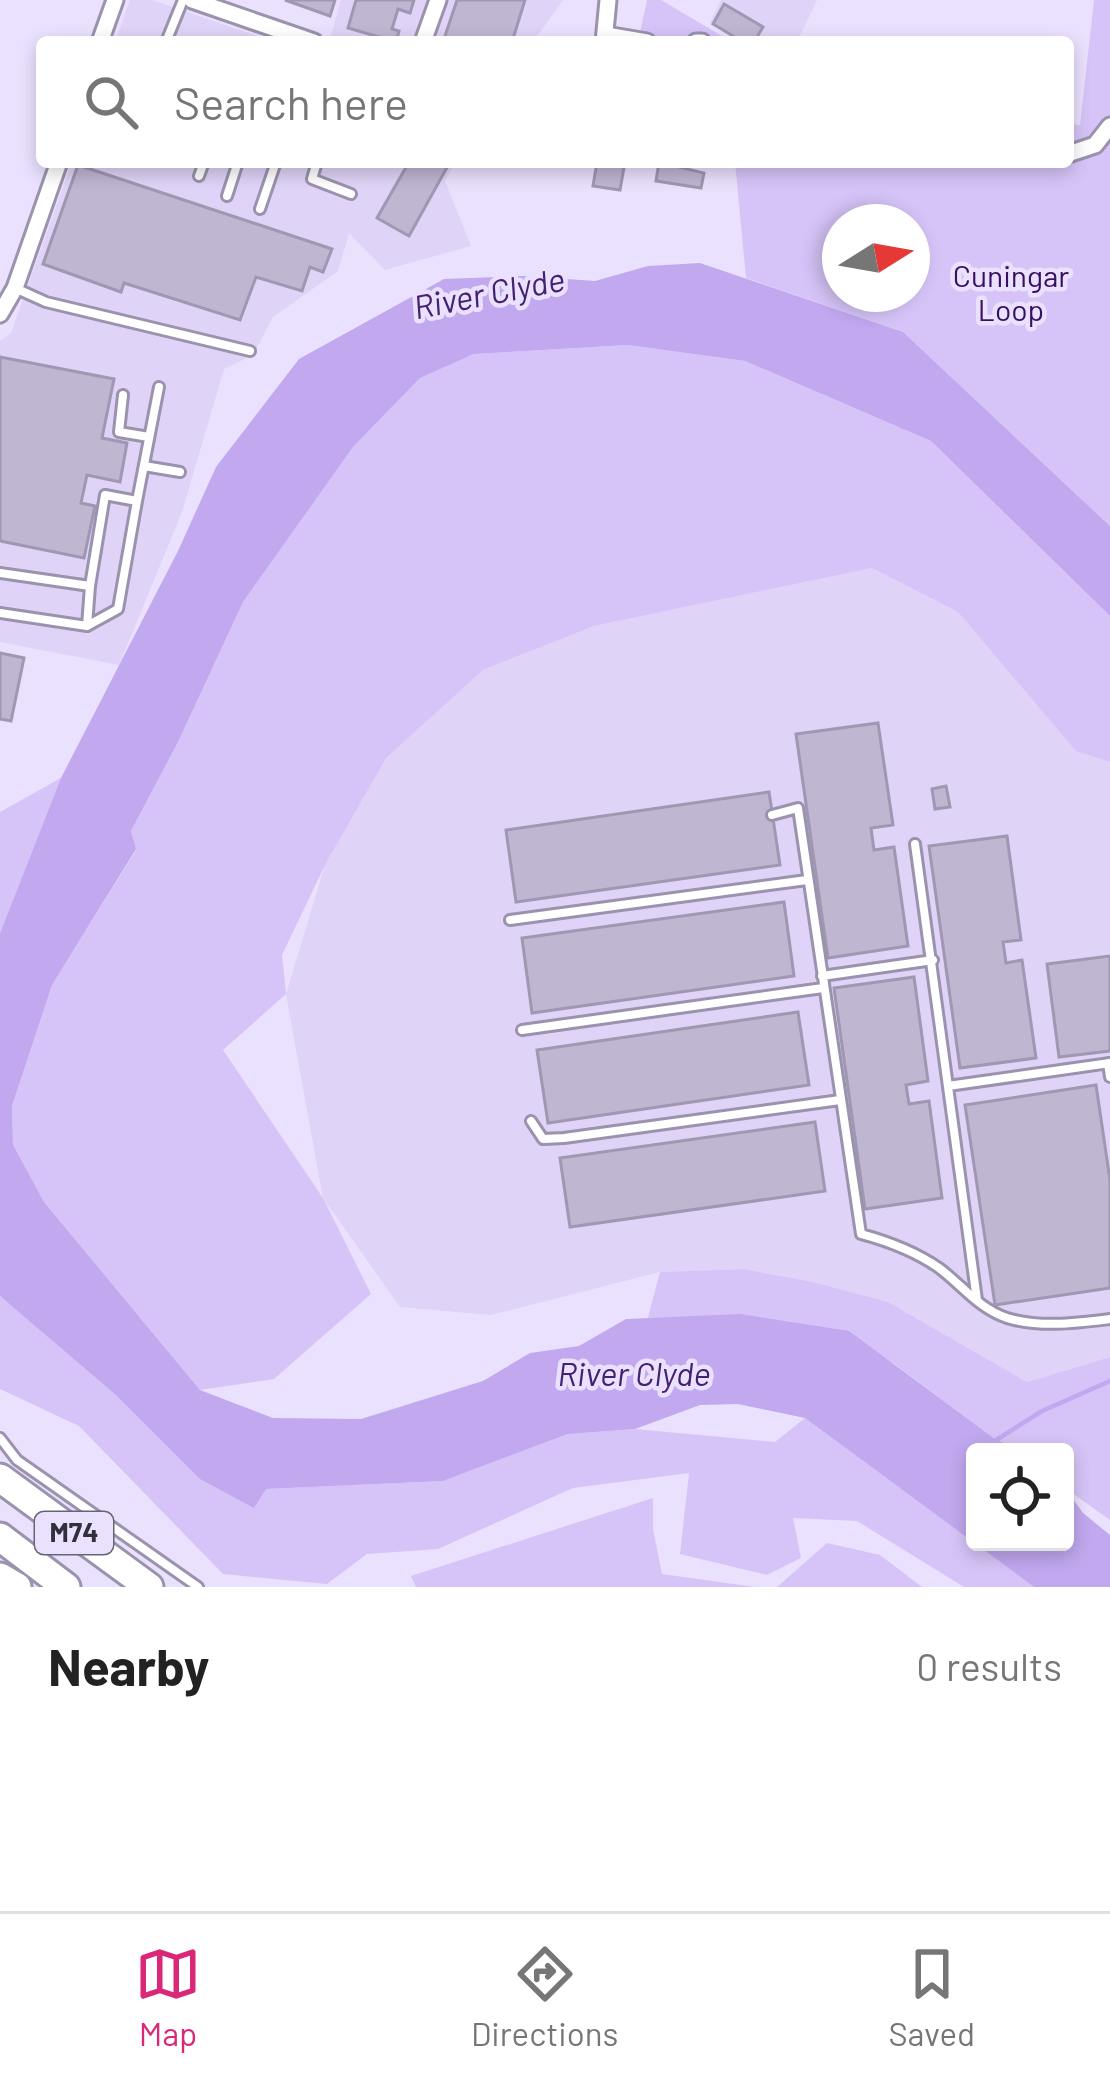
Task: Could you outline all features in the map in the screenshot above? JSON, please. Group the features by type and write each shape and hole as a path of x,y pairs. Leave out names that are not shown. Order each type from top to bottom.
{"highway":[{"name":"M74","path":"0,1478 149,1587"},
{"name":"M74","path":"0,1537 66,1587"},
{"name":"M74","path":"0,1577 17,1587"}],"street":[{"path":"102,36 115,0"},
{"path":"188,0 296,36"},
{"path":"425,36 438,0"},
{"path":"605,36 608,0"},
{"path":"1074,152 1095,145 1110,126"},
{"path":"1,314 15,288 57,168"}],"lane":[{"path":"169,36 188,0"},
{"path":"200,176 202,168"},
{"path":"227,196 235,168"},
{"path":"260,209 274,168"},
{"path":"315,168 312,179 351,194"},
{"path":"15,288 46,302 250,351"},
{"path":"0,613 87,626 118,609 159,387"},
{"path":"123,395 119,432 149,437"},
{"path":"144,466 181,472"},
{"path":"87,626 105,495 137,502"},
{"path":"0,573 90,586"},
{"path":"772,815 798,808 861,1234 928,1262 978,1303 1007,1318 1063,1325 1110,1319"},
{"path":"915,844 978,1303"},
{"path":"510,920 807,880"},
{"path":"822,976 933,960"},
{"path":"522,1030 824,988"},
{"path":"948,1086 1109,1063 1110,1077"},
{"path":"531,1121 543,1139 840,1100"},
{"path":"0,1438 17,1460 198,1587"}],"shaded area":[{"path":"130,0 152,0 257,36 117,36"},
{"path":"341,0 563,0 537,36 331,36"},
{"path":"721,0 817,0 800,36 733,36 710,23"},
{"path":"70,168 453,168 445,181 471,246 385,270 349,233 338,271 273,317 253,355 224,369 182,512 119,665 0,642 0,341 11,333"},
{"path":"872,568 958,612 1076,750 1110,762 1110,1357 1027,1382 888,1302 744,1269 660,1272 491,1315 400,1307 323,1198 286,994 325,865 385,758 483,670 594,626"}],"green space":[{"path":"647,0 661,0 722,36 639,36"},
{"name":"Cuningar Loop","path":"1094,0 1110,0 1110,526 903,332 845,312 930,312 930,204 822,204 822,304 746,278 736,168 1074,168 1074,124 1080,125"},
{"path":"628,345 745,361 931,441 1110,616 1110,762 1076,751 958,612 872,568 594,626 483,670 386,758 325,865 282,955 286,994 223,1050 323,1198 371,1294 274,1379 200,1390 44,1202 13,1146 12,1106 52,985 136,850 131,831 243,602 353,447 420,378 474,354"},
{"path":"61,778 0,933 0,812"},
{"path":"744,1269 888,1302 1027,1382 1110,1357 1110,1520 1074,1494 1074,1443 1004,1443 893,1363 647,1321 660,1272"},
{"path":"0,1296 254,1508 265,1489 443,1481 568,1434 635,1429 775,1442 805,1418 966,1537 966,1551 985,1551 1034,1587 964,1587 857,1521 793,1518 801,1558 767,1575 680,1554 689,1473 573,1488 438,1549 367,1554 327,1584 223,1574 79,1426 0,1389"},
{"path":"653,1498 653,1529 662,1574 755,1587 416,1587 411,1576"},
{"path":"827,1543 880,1555 922,1587 777,1587"}],"water":[{"name":"River Clyde","path":"700,263 822,304 822,312 844,312 903,332 1110,526 1110,616 931,441 745,361 628,345 474,354 420,378 353,447 243,602 131,831 136,849 52,985 12,1106 13,1145 44,1202 200,1390 273,1418 361,1419 483,1381 530,1353 579,1346 626,1319 740,1314 849,1331 1004,1443 966,1443 966,1537 805,1418 738,1404 700,1405 635,1429 568,1434 443,1481 266,1489 254,1508 200,1479 116,1395 0,1296 0,933 61,778 216,467 299,359 444,279 524,276 595,281 648,266"},
{"name":"River Clyde","path":"1074,1500 1110,1535 1110,1587 1034,1587 985,1551 1074,1551"}],"building":[{"path":"285,0 335,0 330,16"},
{"path":"356,0 414,0 410,13 398,9 392,29 399,31 398,36 348,28"},
{"path":"457,0 525,0 514,36 445,36"},
{"path":"724,4 763,27 758,36 733,36 713,24"},
{"path":"77,168 332,249 323,272 310,267 302,291 256,277 240,320 124,283 121,292 43,264"},
{"path":"406,168 447,168 409,236 377,218"},
{"path":"596,168 624,168 620,190 593,186"},
{"path":"658,168 704,173 701,188 656,181"},
{"path":"0,357 114,379 102,438 127,443 120,482 87,475 81,503 95,506 84,558 0,541"},
{"path":"0,653 24,658 11,721 0,719"},
{"path":"878,723 893,825 871,828 874,850 894,847 908,946 828,958 796,734"},
{"path":"946,786 950,807 935,809 932,789"},
{"path":"769,792 780,865 516,902 506,830"},
{"path":"1007,836 1021,940 1003,942 1006,963 1022,960 1036,1058 960,1068 929,846"},
{"path":"784,902 794,976 532,1013 522,938"},
{"path":"1110,956 1110,1051 1059,1057 1047,964"},
{"path":"914,977 928,1081 906,1085 909,1104 929,1101 942,1198 865,1209 834,988"},
{"path":"798,1012 809,1085 548,1123 537,1050"},
{"path":"1096,1085 1110,1180 1110,1288 995,1305 965,1105"},
{"path":"815,1122 825,1191 570,1227 560,1158"}],"waterway":[{"path":"993,1442 1042,1411 1110,1381"}]}
